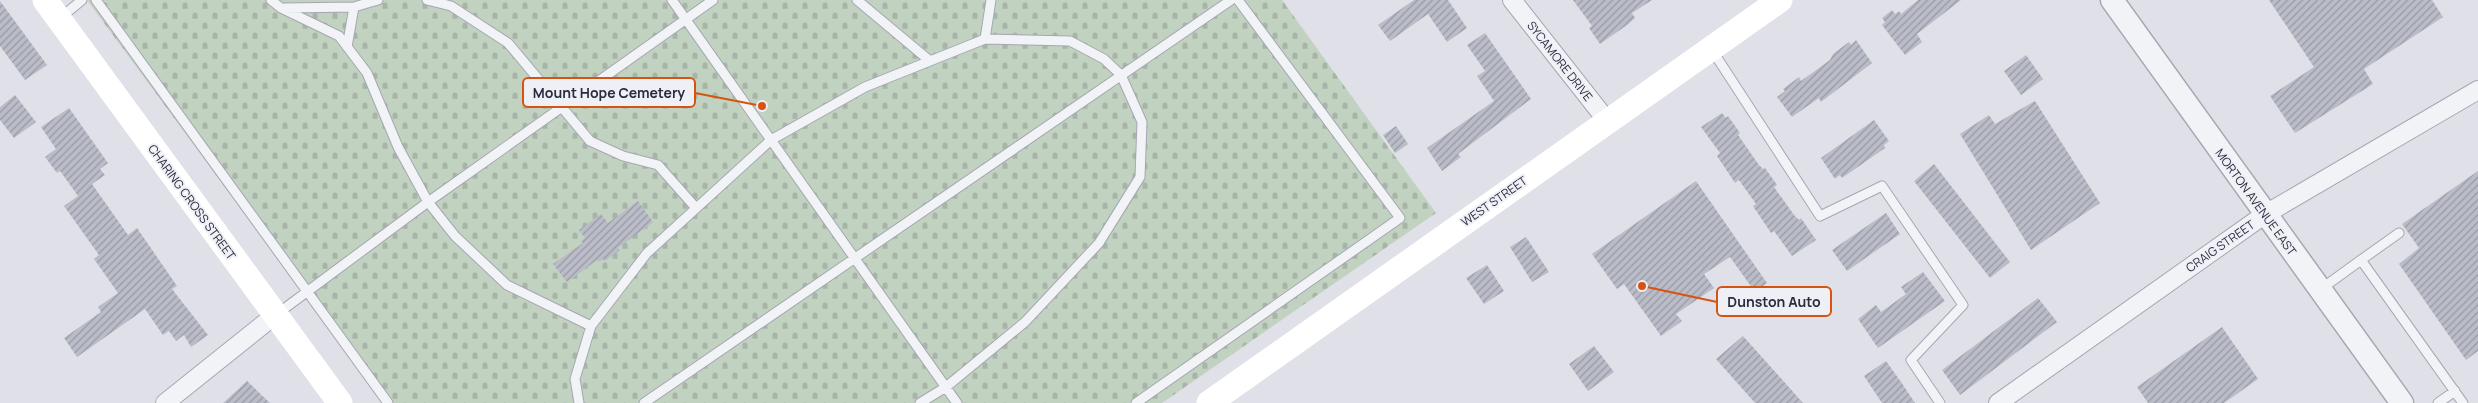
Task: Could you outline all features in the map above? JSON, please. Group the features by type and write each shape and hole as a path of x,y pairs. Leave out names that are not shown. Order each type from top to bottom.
{"main road":[{"name":"WEST STREET","path":"1209,403 1780,0"},
{"name":"CHARING CROSS STREET","path":"52,9 340,403"}],"street":[{"name":"SYCAMORE DRIVE","path":"1512,0 1608,122"},
{"name":"MORTON AVENUE EAST","path":"2112,0 2264,215 2402,403"},
{"name":"CRAIG STREET","path":"1998,403 2264,215 2478,90"},
{"path":"165,403 275,315"}],"lane":[{"path":"52,9 82,0"},
{"path":"96,0 388,403"},
{"path":"271,0 281,8 339,36 367,74 398,147 428,202 456,236 507,285 591,326"},
{"path":"281,8 354,7 378,0"},
{"path":"427,0 451,3 508,43 590,141 623,156 658,165 696,208"},
{"path":"672,0 957,403"},
{"path":"275,315 428,202 713,0"},
{"path":"857,0 930,61"},
{"path":"985,39 991,0"},
{"path":"644,403 1230,0"},
{"path":"1136,403 1400,218 1238,0"},
{"path":"347,47 354,7"},
{"path":"579,403 575,379 591,326 647,253 771,140 865,87 985,39 1070,40 1104,59 1121,75 1142,122 1140,178 1099,243 1024,322 946,387 920,403"},
{"path":"1711,49 1820,216 1882,186 1963,305 1911,360 1940,403"},
{"path":"2319,290 2399,233"},
{"path":"2361,260 2463,403"},
{"path":"2438,403 2454,391"}],"green space":[{"path":"87,0 1282,0 1436,213 1162,403 384,403"}],"building":[{"path":"1414,0 1448,0 1467,28 1447,42 1428,14 1390,41 1378,25"},
{"path":"1573,0 1652,0 1632,13 1635,18 1600,44 1589,28 1592,26"},
{"path":"1918,0 1961,0 1917,34 1922,42 1905,55 1882,25 1885,22 1882,18 1892,10 1895,14 1899,11 1901,14"},
{"path":"2269,0 2432,0 2443,17 2364,69 2373,84 2295,133 2270,96 2314,67"},
{"path":"0,1 47,65 25,80 0,46"},
{"path":"1485,33 1531,99 1458,154 1461,157 1442,171 1427,148 1494,101 1477,76 1485,71 1467,45"},
{"path":"1856,40 1872,63 1821,102 1819,98 1792,117 1777,97 1785,91 1783,89 1799,77 1801,81 1830,60 1833,54 1849,42 1851,45"},
{"path":"2026,55 2043,79 2021,95 2004,71"},
{"path":"15,95 36,122 14,138 0,120 0,107"},
{"path":"2035,101 2100,203 2031,250 1960,134 1989,115 1995,124"},
{"path":"69,108 108,163 100,169 105,175 92,184 128,235 137,228 177,286 172,289 208,335 191,347 184,335 176,341 169,331 163,335 145,309 77,357 64,338 101,312 98,307 118,293 94,259 99,255 64,206 78,196 60,171 57,173 45,157 56,149 41,127"},
{"path":"1722,113 1726,118 1728,116 1740,133 1738,135 1759,165 1763,169 1765,168 1777,185 1774,187 1794,215 1799,220 1801,218 1816,240 1792,256 1774,231 1771,233 1753,206 1756,204 1739,180 1735,183 1717,156 1720,153 1701,127"},
{"path":"1874,120 1889,141 1884,145 1885,148 1842,178 1840,175 1835,179 1821,158"},
{"path":"1396,126 1408,144 1395,153 1383,135"},
{"path":"1934,164 2010,262 1990,278 1914,181"},
{"path":"2478,171 2478,351 2466,360 2399,264 2419,248 2402,224"},
{"path":"1696,181 1767,283 1755,292 1730,257 1704,274 1714,288 1676,314 1682,321 1661,336 1624,284 1617,289 1592,254"},
{"path":"638,201 653,222 618,248 620,250 605,261 603,259 598,262 597,260 567,282 553,264 583,243 581,241 585,238 579,230 601,214 608,223"},
{"path":"1886,213 1900,234 1847,271 1832,250"},
{"path":"1526,237 1549,272 1532,282 1510,247"},
{"path":"1487,265 1504,291 1484,304 1466,278"},
{"path":"1923,272 1945,301 1878,348 1858,319 1876,305 1881,312 1906,294 1901,287"},
{"path":"2038,298 2057,322 1960,395 1942,370"},
{"path":"2222,327 2258,379 2224,403 2148,403 2137,387"},
{"path":"1743,336 1803,403 1755,403 1716,359"},
{"path":"1594,346 1614,372 1588,391 1569,364"},
{"path":"1886,361 1915,403 1882,403 1864,376"},
{"path":"247,381 270,403 223,403"}],"place":[{"name":"Mount Hope Cemetery","path":"762,106"},
{"name":"Dunston Auto","path":"1642,286"}]}
